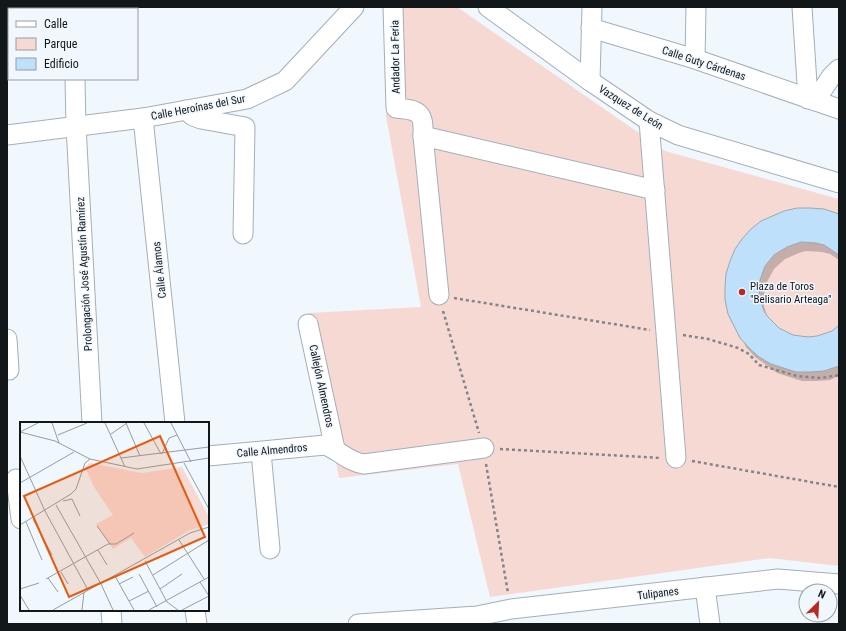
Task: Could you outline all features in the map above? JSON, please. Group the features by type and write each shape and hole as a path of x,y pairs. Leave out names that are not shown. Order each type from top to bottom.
{"street":[{"name":"Calle Heroínas del Sur","path":"7,135 143,118 247,99 285,81 354,7"},
{"name":"Andador La Feria","path":"393,7 396,108 413,110 417,112 423,122 423,136"},
{"name":"Vazquez de León","path":"488,7 590,81 649,121 678,135 839,183"},
{"path":"590,81 592,7"},
{"path":"695,59 696,7"},
{"path":"802,7 812,100"},
{"name":"Calle Guty Cárdenas","path":"591,28 695,59 839,109"},
{"path":"812,100 839,69"},
{"name":"Prolongación José Agustín Ramírez","path":"75,80 76,126 92,422"},
{"path":"186,110 193,116 201,119 245,127 242,234"},
{"name":"Calle Álamos","path":"143,118 175,422"},
{"path":"649,121 676,458"},
{"path":"439,295 423,136 655,190"},
{"name":"Callejón Almendros","path":"308,324 335,449"},
{"path":"7,340 9,370"},
{"name":"Calle Almendros","path":"209,456 325,445 335,449"},
{"path":"335,449 355,463 364,464 484,448"},
{"path":"261,452 270,549"},
{"path":"15,479 20,512"},
{"name":"Tulipanes","path":"358,624 478,620 511,609 778,579 839,584"},
{"path":"705,587 710,624"},
{"path":"111,611 112,624"},
{"path":"195,611 197,624"}],"path":[{"path":"511,609 484,448 439,295 708,339 738,348 749,354 759,365 797,376 821,378 839,375"},
{"path":"484,448 676,458 839,487"}],"green space":[{"path":"385,7 457,7 665,151 839,199 839,566 770,558 490,597 458,464 339,478 309,313 421,307 386,116"}],"building":[{"name":"Plaza de Toros \"Belisario Arteaga\"","path":"797,208 824,209 839,214 839,255 824,245 816,243 801,242 787,247 774,255 765,266 760,280 759,296 764,311 768,317 779,328 793,335 808,337 817,336 832,331 839,325 839,366 824,371 796,372 771,364 759,357 740,338 728,314 725,300 726,274 735,249 742,239 761,221 784,211"}],"place":[{"name":"Plaza de Toros \"Belisario Arteaga\"","path":"742,292"}]}
